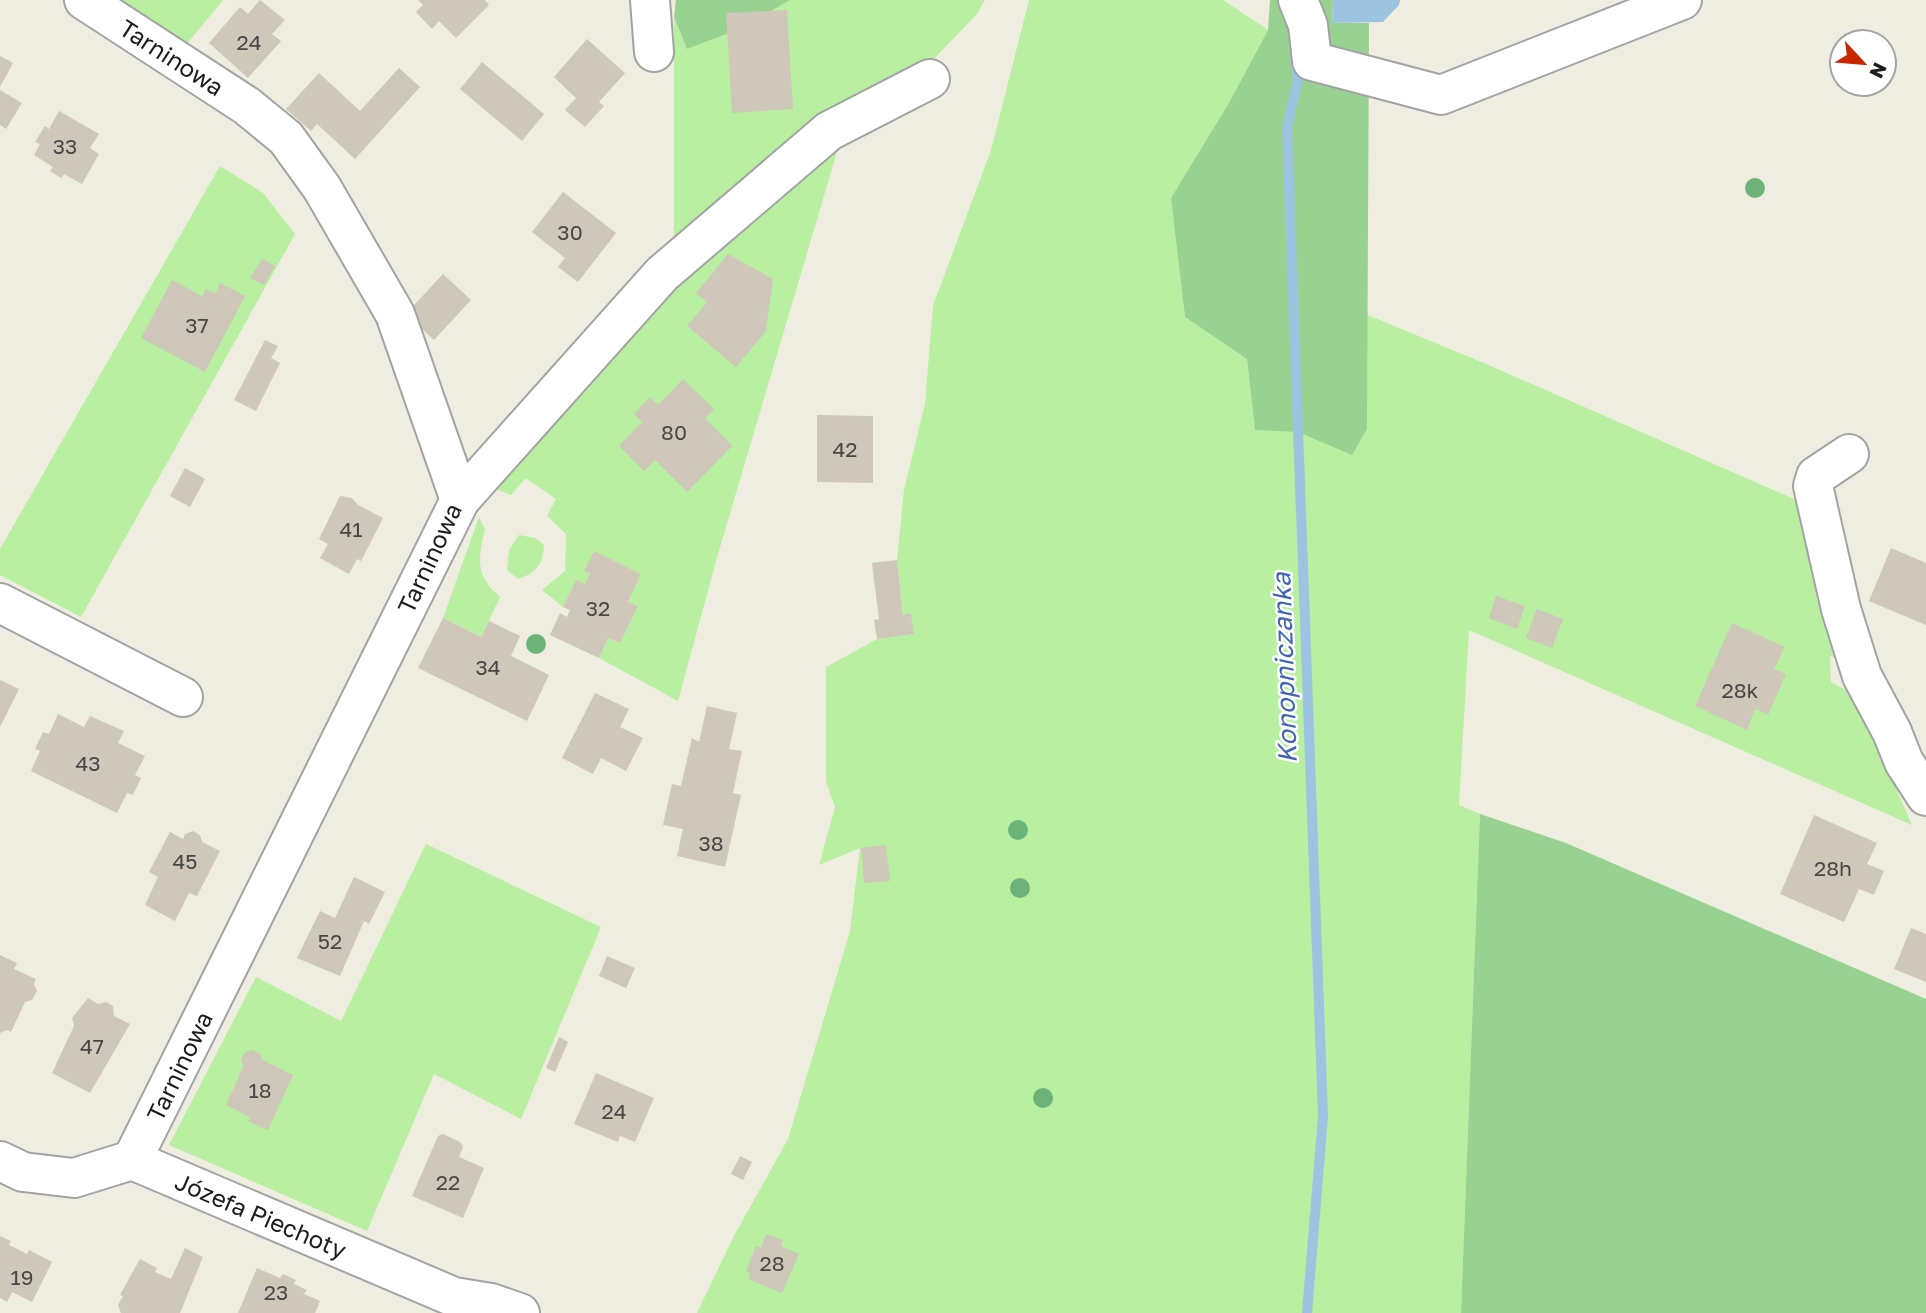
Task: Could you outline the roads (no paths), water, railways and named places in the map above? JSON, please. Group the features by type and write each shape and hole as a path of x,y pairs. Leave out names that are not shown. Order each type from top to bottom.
{"street":[{"name":"Tarninowa","path":"84,0 247,106 286,138 322,188 395,314 460,500 132,1160"},
{"path":"650,0 654,52"},
{"path":"1298,0 1308,25 1312,61 1441,95 1682,0"},
{"path":"460,500 662,274 829,131 930,79"},
{"path":"1849,454 1816,476 1813,486 1825,548 1862,676 1892,732 1903,762 1926,796"},
{"path":"0,603 183,696"},
{"path":"0,1161 23,1172 74,1178 132,1160"},
{"name":"Józefa Piechoty","path":"132,1160 454,1297 491,1303 520,1313"}],"water":[{"path":"1333,0 1400,0 1399,5 1383,22 1332,23"}],"waterway":[{"name":"Konopniczanka","path":"1295,60 1298,79 1287,127 1323,1116 1307,1313"}]}
